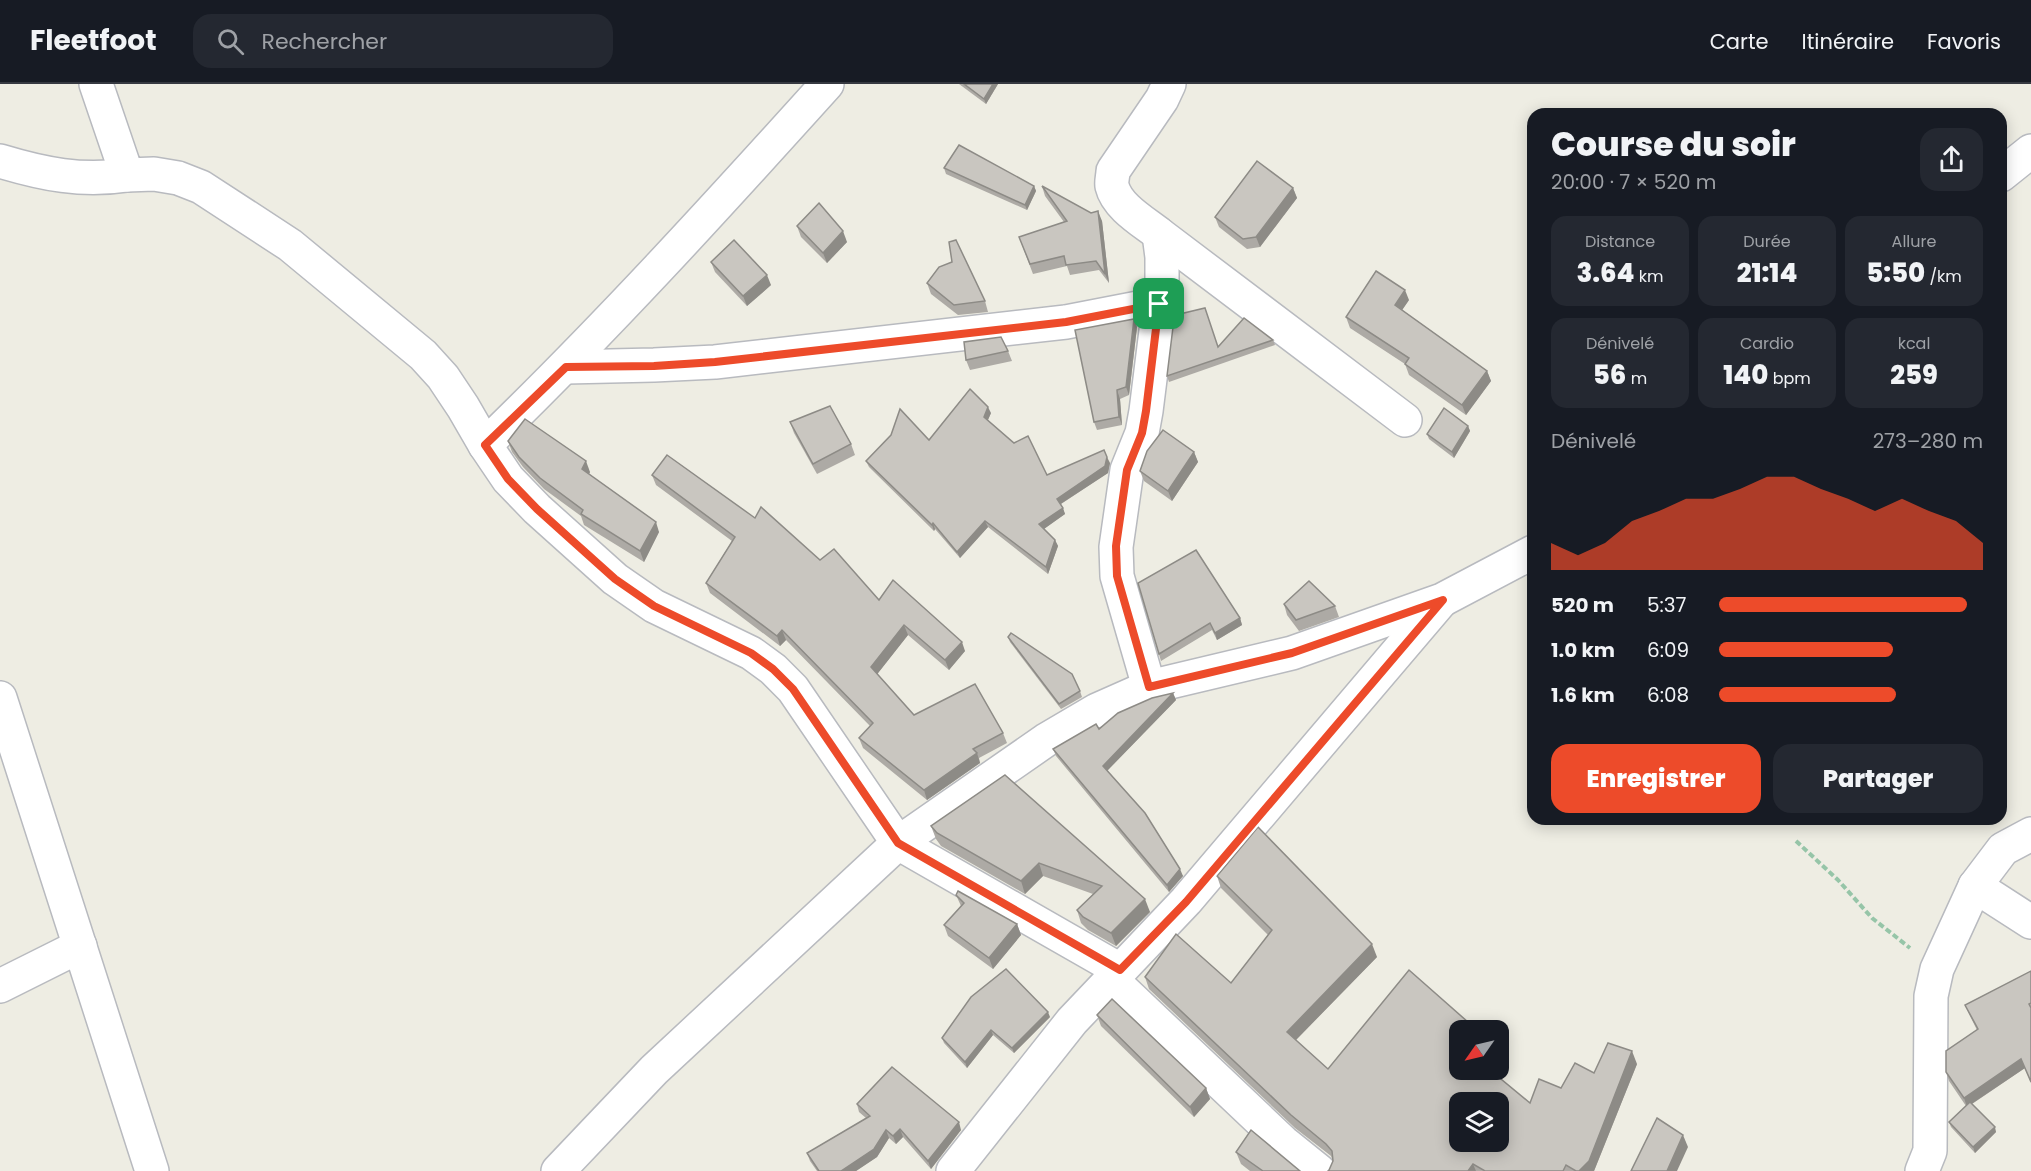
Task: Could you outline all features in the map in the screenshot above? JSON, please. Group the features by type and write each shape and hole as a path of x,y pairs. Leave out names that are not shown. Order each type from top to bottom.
{"street":[{"path":"96,84 127,175"},
{"path":"485,445 566,367 669,258 827,84"},
{"path":"1169,84 1162,99 1113,171 1112,185 1116,195 1125,207 1159,234 1405,420"},
{"path":"2007,170 2031,151"},
{"path":"0,161 29,170 75,178 154,174 178,178 201,187 290,245 423,355 443,377 464,407 485,445 508,479 537,509 615,579 654,606 751,653 773,669 799,699 898,843 1115,975 1283,1142 1319,1171"},
{"path":"1149,687 1117,576 1116,546 1127,470 1142,433 1146,411 1159,304 1162,257 1159,234"},
{"path":"566,367 654,366 715,362 1066,322 1159,304"},
{"path":"558,1171 654,1070 898,843 1046,740 1097,710 1149,687 1292,653 1443,600 1527,555"},
{"path":"964,1166 1042,1057 1115,975 1186,902 1443,600"},
{"path":"0,698 152,1171"},
{"path":"1931,1164 1931,996 1936,969 1975,886 2003,849 2031,834"},
{"path":"1975,886 2031,922"},
{"path":"0,986 80,946"}],"path":[{"path":"1796,841 1838,880 1872,918 1936,969"}],"building":[{"path":"964,84 993,84 984,99"},
{"path":"959,145 1034,186 1025,205 944,168"},
{"path":"1257,161 1293,188 1256,237 1243,239 1215,217"},
{"path":"1042,186 1091,213 1098,211 1105,274 1096,261 1066,265 1064,256 1030,264 1019,237 1067,221"},
{"path":"819,203 843,231 823,253 797,226"},
{"path":"734,240 767,275 743,296 711,262"},
{"path":"956,240 985,301 954,305 927,283 939,267 952,262 949,242"},
{"path":"1376,271 1405,290 1395,305 1487,371 1462,405 1405,364 1409,358 1346,317"},
{"path":"1205,308 1218,347 1244,318 1273,340 1167,376 1174,319 1184,313"},
{"path":"1134,319 1126,387 1117,390 1119,417 1094,422 1075,330"},
{"path":"1001,337 1008,351 966,360 964,342"},
{"path":"970,389 988,407 984,417 1014,443 1028,436 1047,475 1104,450 1107,457 1105,466 1057,499 1063,508 1039,524 1055,540 1046,567 985,521 957,552 933,523 932,525 866,461 891,435 900,409 929,440"},
{"path":"830,406 851,444 813,464 790,422"},
{"path":"1444,408 1468,426 1452,452 1427,434"},
{"path":"525,419 586,461 582,469 656,522 640,551 581,514 583,510 540,478 519,457 508,441"},
{"path":"1163,430 1194,452 1168,491 1140,471 1147,451"},
{"path":"667,455 755,518 761,507 820,560 834,549 879,600 893,580 962,642 945,660 904,625 871,667 914,715 975,684 1003,733 973,749 977,753 924,790 859,738 873,723 782,630 777,636 706,583 735,537 652,475"},
{"path":"1196,550 1240,618 1215,633 1210,623 1159,654 1138,583"},
{"path":"1309,581 1335,606 1296,620 1284,604"},
{"path":"1011,633 1072,674 1080,691 1059,704 1008,637"},
{"path":"1173,693 1103,766 1145,813 1180,869 1167,885 1053,749 1096,724 1099,729 1118,713 1152,698"},
{"path":"1005,775 1145,899 1111,933 1083,917 1077,910 1102,886 1039,863 1021,881 937,833 931,826"},
{"path":"1258,827 1372,944 1287,1032 1328,1069 1409,970 1466,1020 1449,1020 1449,1080 1502,1080 1530,1103 1539,1079 1561,1088 1575,1063 1594,1073 1608,1043 1632,1051 1589,1161 1579,1171 1566,1165 1563,1171 1485,1171 1473,1164 1468,1171 1328,1171 1333,1161 1332,1151 1326,1144 1291,1115 1145,977 1176,934 1231,983 1272,930 1217,876"},
{"path":"958,891 1017,924 989,958 944,925 964,903 956,895"},
{"path":"1006,969 1048,1012 1012,1048 991,1030 965,1062 942,1038 971,997"},
{"path":"2031,971 2031,1003 2029,1004 2031,1008 2031,1082 2021,1059 1964,1098 1946,1072 1946,1051 1978,1029 1965,1005"},
{"path":"1112,999 1206,1088 1190,1107 1097,1015"},
{"path":"892,1067 959,1122 928,1161 900,1129 893,1136 886,1130 874,1149 841,1171 819,1171 807,1153 870,1116 857,1104"},
{"path":"1970,1102 1995,1127 1973,1147 1949,1122"},
{"path":"1657,1118 1683,1135 1667,1171 1631,1171"},
{"path":"1251,1130 1300,1171 1263,1171 1236,1152"}],"route":[{"path":"1159,304 1146,411 1142,433 1127,470 1116,546 1117,576 1149,687 1292,653 1443,600 1186,902 1120,970 898,843 793,689 773,669 751,653 654,606 615,579 537,509 508,479 485,445 566,367 654,366 715,362 1066,322 1159,304"}]}
